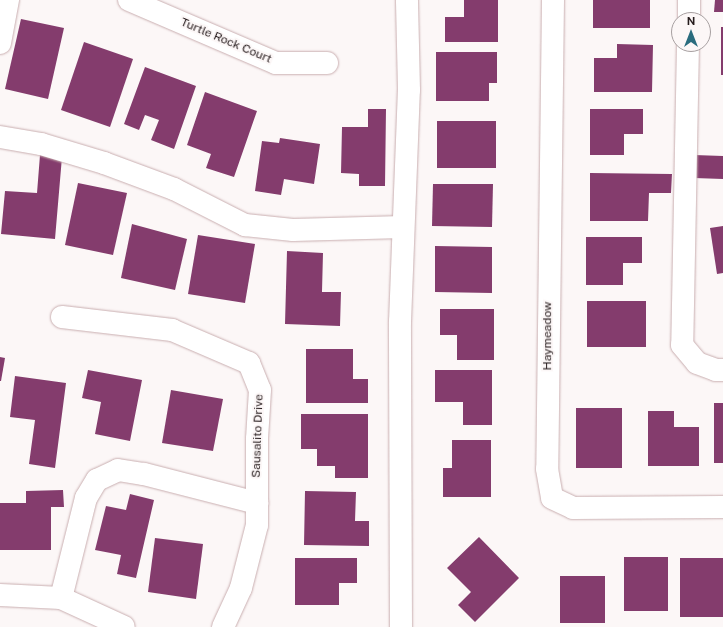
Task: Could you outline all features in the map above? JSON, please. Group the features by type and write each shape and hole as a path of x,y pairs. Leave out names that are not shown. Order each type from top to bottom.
{"street":[{"path":"0,43 8,0"},
{"name":"Turtle Rock Court","path":"129,0 276,62 327,63"},
{"path":"401,627 399,464 403,227 409,90 407,0"},
{"name":"Haymeadow","path":"553,0 547,469 552,498 573,508 723,507"},
{"path":"689,0 689,12"},
{"path":"688,52 682,346 696,363 716,370 723,370"},
{"path":"0,137 41,144 111,165 174,188 245,225 294,230 403,227"},
{"name":"Sausalito Drive","path":"62,317 172,330 249,363 260,390 256,439 256,526 241,588 223,627"},
{"path":"61,598 86,498 97,480 118,470 138,473 256,503"},
{"path":"0,595 61,598 124,627"}],"building":[{"path":"464,0 498,0 498,42 445,42 445,17 464,17"},
{"path":"593,0 650,0 650,28 593,28"},
{"path":"715,0 723,0 723,12 714,12"},
{"path":"21,19 64,28 48,99 5,89"},
{"path":"721,27 723,27 723,75 721,75"},
{"path":"84,42 133,59 110,127 61,110"},
{"path":"617,44 653,45 652,92 594,92 594,58 617,58"},
{"path":"436,52 497,52 497,83 489,83 489,101 436,101"},
{"path":"145,67 196,86 174,149 151,140 159,120 145,115 139,130 124,124"},
{"path":"205,92 257,111 234,177 206,168 211,154 187,145"},
{"path":"368,109 386,109 385,186 359,186 359,174 341,173 342,127 368,127"},
{"path":"590,109 643,109 643,134 624,134 624,155 590,155"},
{"path":"437,121 496,121 496,168 437,168"},
{"path":"280,138 320,144 314,184 284,179 281,195 255,191 262,141 279,143"},
{"path":"40,155 62,157 55,239 1,234 5,191 37,193"},
{"path":"694,155 723,156 723,179 694,178"},
{"path":"590,173 672,174 671,193 649,193 648,221 590,221"},
{"path":"78,183 127,193 113,255 65,245"},
{"path":"433,184 493,184 492,227 432,226"},
{"path":"132,224 187,239 175,290 121,278"},
{"path":"723,226 723,273 717,274 710,228"},
{"path":"198,235 255,244 245,303 188,294"},
{"path":"586,237 642,237 642,263 623,263 623,285 586,285"},
{"path":"435,246 492,247 492,293 435,292"},
{"path":"287,251 323,253 322,292 341,292 340,326 285,324"},
{"path":"587,301 646,301 646,347 587,347"},
{"path":"440,309 494,309 494,360 457,360 457,335 440,335"},
{"path":"306,349 353,349 353,379 368,379 368,403 306,403"},
{"path":"0,357 5,358 1,381 0,381"},
{"path":"88,370 142,380 130,441 95,434 101,402 82,398"},
{"path":"435,370 492,370 492,425 463,425 463,402 435,402"},
{"path":"15,376 66,383 55,468 29,464 35,420 10,417"},
{"path":"171,390 223,399 213,451 162,443"},
{"path":"714,403 723,403 723,463 714,463"},
{"path":"576,408 622,408 622,468 576,468"},
{"path":"648,411 674,411 674,427 699,427 699,466 648,466"},
{"path":"301,414 368,414 368,478 335,478 335,466 317,466 317,449 301,449"},
{"path":"452,440 491,440 491,497 443,497 443,468 452,468"},
{"path":"63,490 64,507 51,507 51,550 0,550 0,503 26,503 26,491"},
{"path":"305,491 356,492 355,521 369,521 369,546 304,545"},
{"path":"130,494 154,500 136,578 117,574 121,555 95,550 106,506 126,510"},
{"path":"479,537 519,578 475,622 458,605 471,592 447,568"},
{"path":"155,538 203,544 196,599 148,592"},
{"path":"624,557 668,557 668,611 624,611"},
{"path":"295,558 357,558 357,583 339,583 339,605 295,605"},
{"path":"680,558 723,558 723,617 680,617"},
{"path":"560,576 605,576 605,623 560,623"}]}
